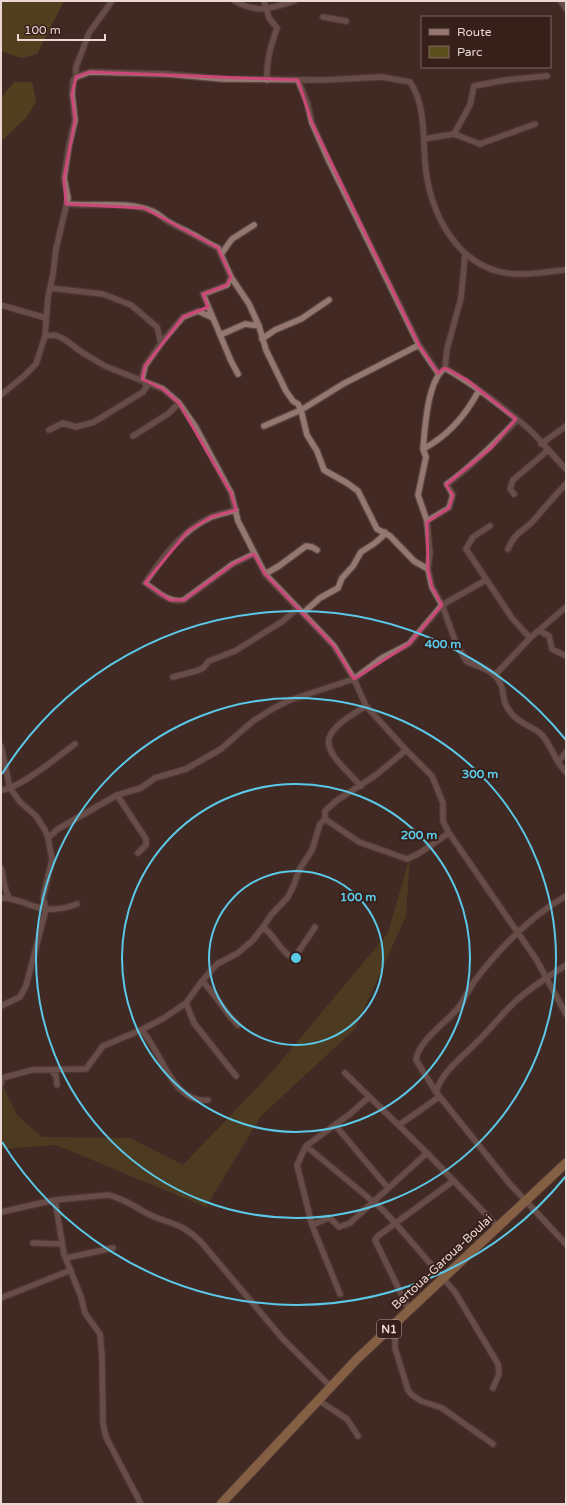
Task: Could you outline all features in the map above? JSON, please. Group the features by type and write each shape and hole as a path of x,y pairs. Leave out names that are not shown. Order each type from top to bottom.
{"highway":[{"name":"Bertoua-Garoua-Boulai","path":"221,1504 356,1359 566,1162"}],"street":[{"path":"1,395 36,364 45,336 46,318 56,248 68,198 64,178 69,144 75,120 72,94 73,81 76,77 76,67 89,33 112,1"},
{"path":"235,1 246,7 267,9 294,1"},
{"path":"264,1 269,18 277,28 270,46 266,68 267,80"},
{"path":"562,1 566,2"},
{"path":"562,1 566,9"},
{"path":"323,17 346,20"},
{"path":"76,77 90,72 166,74 222,79 267,80 382,77 410,82 416,90 419,103 426,169 430,191 441,223 465,255 486,268 508,273 515,274 566,270"},
{"path":"454,134 470,105 474,86 506,80 547,76"},
{"path":"298,80 307,102 312,123 418,344 438,373"},
{"path":"424,139 454,134 480,144 535,124"},
{"path":"66,204 86,206 112,204 144,208 156,212 166,221 195,235 205,243 218,248 222,253 231,277 249,304 259,326 266,350 286,391 293,401 298,404 301,410 308,435 317,451 324,470 358,491 364,500 373,524 377,529 385,532 414,561 428,569"},
{"path":"222,253 232,239 254,225"},
{"path":"465,255 461,298 447,349 445,368 438,373 432,391 423,450 426,457 418,494 427,521 430,554 428,569 432,587 442,605 456,643 467,662 484,667 495,675 502,687 504,704 512,715 541,734 566,772"},
{"path":"231,277 226,285 203,294 238,374"},
{"path":"50,288 103,294 131,305 157,327 161,343"},
{"path":"262,339 275,330 300,319 329,300"},
{"path":"1,305 46,318"},
{"path":"49,430 63,423 76,427 94,422 144,392 147,386 142,379 145,366 161,343 183,317 198,311 212,317"},
{"path":"220,335 245,324 259,326"},
{"path":"45,336 55,335 64,339 83,353 105,366 142,379 163,389 179,403 195,426 227,486 236,510 238,521 265,574 334,646 354,679 366,706 432,776 443,803 443,822 449,833 536,959 566,1014"},
{"path":"264,426 301,410 344,384 418,344"},
{"path":"445,368 466,380 504,408 566,469"},
{"path":"423,450 436,442 460,420 470,407 479,390"},
{"path":"132,436 168,414 179,403"},
{"path":"427,521 450,508 453,495 447,484 490,448 516,422 516,419"},
{"path":"542,444 566,426"},
{"path":"514,494 510,489 513,480 546,452 546,449"},
{"path":"508,549 513,537 534,519 566,484"},
{"path":"236,510 212,517 188,531 174,545 145,583 170,600 177,602 184,600 233,564 254,554"},
{"path":"490,526 473,537 466,549 512,618 530,638"},
{"path":"303,613 320,598 338,588 342,578 353,566 361,552 375,544 385,532"},
{"path":"265,574 279,566 306,546 317,550"},
{"path":"48,838 58,829 117,795 141,788 155,778 186,769 221,749 254,721 290,700 354,679 382,658 409,644 442,605 486,580"},
{"path":"495,675 530,638 540,631 566,607"},
{"path":"173,677 196,671 203,668 209,661 235,651 283,621 298,608"},
{"path":"540,631 549,636 552,648 566,656"},
{"path":"361,786 331,754 328,745 330,736 338,724 366,706"},
{"path":"1,790 10,788 37,772 75,744"},
{"path":"1,746 10,788 20,802 36,816 48,838 52,859 43,898 46,909 26,986 20,997 1,1006"},
{"path":"1,1084 2,1078 32,1070 52,1071 86,1069 103,1046 141,1030 164,1018 186,1003 217,964 238,953 253,940 272,914 288,897 299,870 312,850 320,824 325,819 325,811 336,801 361,786 406,750"},
{"path":"558,762 566,752"},
{"path":"117,795 146,839 146,846 138,852"},
{"path":"325,819 359,842 406,859 418,854 449,833"},
{"path":"1,868 4,878 4,890 9,897"},
{"path":"566,896 518,932 475,979 458,1008 439,1026 417,1056 417,1063 437,1094 509,1183 566,1244"},
{"path":"1,898 9,897 46,909 65,909 77,904"},
{"path":"263,927 273,935 285,953 291,957 297,954 315,928"},
{"path":"399,1125 437,1094 439,1081 518,999 546,978 566,966"},
{"path":"202,981 216,997 229,1016 238,1025"},
{"path":"186,1003 194,1023 236,1076"},
{"path":"141,1030 146,1034 175,1083 192,1098 201,1101 208,1100"},
{"path":"52,1071 56,1076 58,1085"},
{"path":"345,1073 368,1097 399,1125 498,1227"},
{"path":"340,1294 312,1225 297,1165 306,1146 350,1114 368,1097"},
{"path":"334,1125 388,1188"},
{"path":"306,1146 373,1202 396,1224 455,1292 498,1364 499,1374 493,1388"},
{"path":"312,1225 328,1218 341,1227 350,1222 426,1153"},
{"path":"409,1310 376,1242 378,1236 453,1181"},
{"path":"1,1212 55,1200 108,1195 116,1196 149,1214 188,1230 201,1242 283,1339 331,1387"},
{"path":"55,1200 62,1244 66,1258 85,1313 100,1334 102,1355 103,1423 106,1437 141,1504"},
{"path":"33,1243 62,1244"},
{"path":"66,1258 113,1248"},
{"path":"1,1298 71,1270"},
{"path":"395,1323 395,1348 408,1390 412,1395 442,1408 493,1444"},
{"path":"318,1400 347,1419 358,1436"}],"highlighted area":[{"path":"90,72 298,80 312,123 419,345 438,373 445,368 467,380 516,419 491,448 446,485 453,495 449,508 427,522 428,569 432,587 442,605 409,644 354,679 334,646 265,574 254,554 233,564 184,600 170,600 145,583 188,531 211,517 236,510 231,493 179,403 163,389 142,379 145,366 183,317 208,307 203,294 227,285 231,277 218,248 144,208 66,204 64,178 75,120 72,94 76,77"}],"green space":[{"path":"410,856 406,916 355,1029 261,1116 206,1207 56,1145 1,1149 1,1082 17,1115 42,1137 130,1138 183,1165 272,1072 388,933"}],"shaded area":[{"path":"1,1 64,1 37,54 21,58 1,51"},
{"path":"14,82 32,82 36,102 26,118 1,141 1,98"}]}
